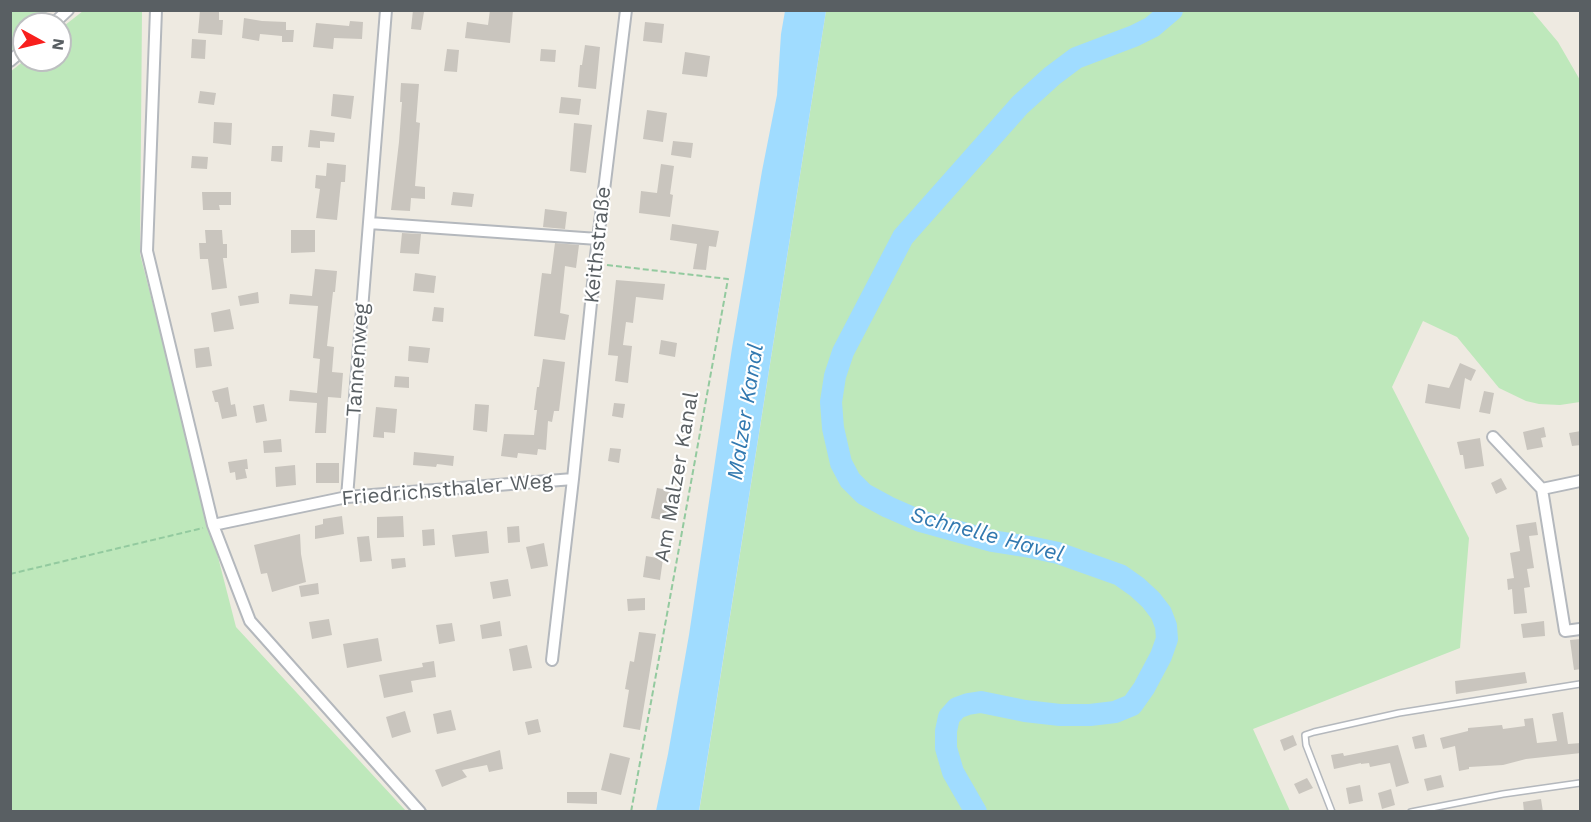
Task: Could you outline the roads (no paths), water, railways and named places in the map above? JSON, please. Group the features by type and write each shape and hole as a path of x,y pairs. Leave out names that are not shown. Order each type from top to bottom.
{"street":[{"path":"156,10 147,251 213,525 250,621 420,812"},
{"name":"Tannenweg","path":"347,497 386,10"},
{"name":"Keithstraße","path":"573,479 595,264 626,10"},
{"path":"369,223 598,239"},
{"path":"1493,437 1542,489 1564,631 1581,629"},
{"name":"Friedrichsthaler Weg","path":"213,525 347,497 573,479 552,660"},
{"path":"1542,489 1581,481"}],"lane":[{"path":"1332,812 1306,745 1305,735 1399,713 1581,684"},
{"path":"1411,812 1503,794 1581,783"}],"water":[{"name":"Malzer Kanal","path":"785,11 826,11 699,811 656,811 689,635 732,348 777,95 781,34"}],"waterway":[{"name":"Schnelle Havel","path":"976,812 953,772 946,748 949,717 957,708 981,702 1060,715 1115,712 1132,705 1144,688 1161,656 1167,639 1166,626 1161,613 1151,600 1120,575 1058,553 992,541 920,521 864,494 850,480 841,463 833,428 831,402 835,376 843,352 903,237 1020,105 1076,58 1134,36 1152,27 1172,10"}]}
